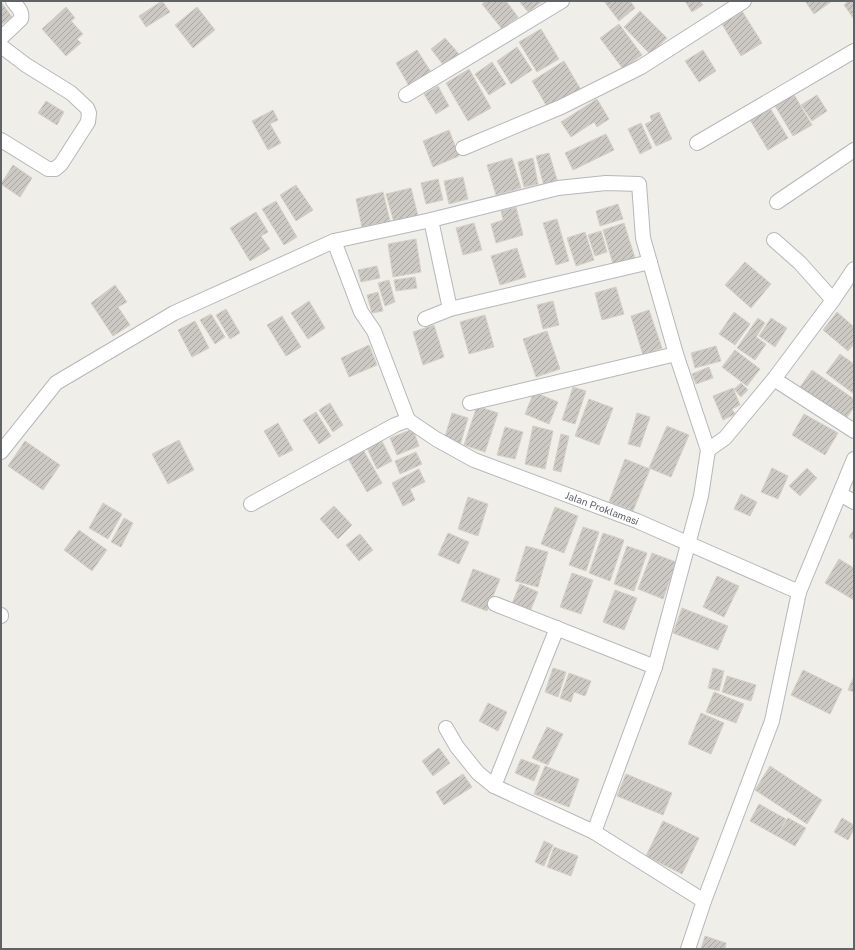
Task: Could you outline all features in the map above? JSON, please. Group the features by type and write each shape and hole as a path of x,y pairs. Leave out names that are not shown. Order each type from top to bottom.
{"street":[{"path":"1,38 21,19 21,12 13,1"},
{"path":"406,95 562,1"},
{"path":"463,148 561,107 641,67 744,1"},
{"path":"1,46 26,65 70,93 88,108 89,113 88,122 61,164 55,169 48,169 1,140"},
{"path":"696,143 854,51"},
{"path":"776,202 854,150"},
{"path":"1,452 56,383 174,313 334,241 431,220 558,188 606,183 639,184 643,238 676,354 708,450 701,496 654,666 594,832"},
{"path":"431,220 450,309"},
{"path":"774,240 800,263 833,300"},
{"path":"251,504 395,424 408,420 374,331 361,312 334,241"},
{"path":"425,320 450,309 650,262"},
{"path":"708,450 725,438 774,379 833,300 854,269"},
{"path":"470,403 676,354"},
{"path":"774,379 854,431"},
{"name":"Jalan Proklamasi","path":"408,420 436,439 474,460 637,521 799,592"},
{"path":"688,949 704,901 772,721 799,592 854,459"},
{"path":"840,494 854,502"},
{"path":"495,604 654,666"},
{"path":"494,786 556,628"},
{"path":"446,728 457,747 478,773 494,786 594,832 704,901"}],"building":[{"path":"162,1 170,12 146,27 139,16"},
{"path":"486,1 506,1 518,17 502,29 482,4"},
{"path":"519,1 543,1 528,12"},
{"path":"604,1 630,1 635,8 619,21"},
{"path":"685,1 700,1 703,5 692,12"},
{"path":"805,1 832,1 814,14"},
{"path":"848,1 854,1 854,19 844,5"},
{"path":"1,2 12,17 1,25"},
{"path":"66,7 75,18 71,21 83,34 77,39 81,43 66,56 42,29"},
{"path":"197,7 215,30 193,48 175,25"},
{"path":"640,11 667,38 650,54 624,27"},
{"path":"742,11 762,43 741,56 722,24"},
{"path":"619,24 642,55 623,69 600,38"},
{"path":"541,29 559,59 537,72 519,42"},
{"path":"445,38 459,54 444,66 431,49"},
{"path":"517,47 532,70 511,84 497,61"},
{"path":"417,50 431,72 409,86 396,63"},
{"path":"703,50 716,71 699,82 685,61"},
{"path":"564,61 581,90 549,110 532,81"},
{"path":"492,62 506,84 489,95 475,74"},
{"path":"469,69 491,108 468,121 446,83"},
{"path":"438,86 449,106 436,114 424,94"},
{"path":"793,93 812,125 793,136 774,104"},
{"path":"817,95 827,111 812,121 801,105"},
{"path":"597,99 609,119 597,127 594,122 571,137 561,122"},
{"path":"46,101 64,112 57,125 38,113"},
{"path":"770,108 788,138 768,150 750,120"},
{"path":"273,110 278,120 270,124 281,143 268,150 252,121"},
{"path":"659,112 672,139 656,146 645,124 652,121 650,116"},
{"path":"641,123 652,148 640,154 628,129"},
{"path":"449,130 459,156 433,167 423,141"},
{"path":"606,134 614,150 573,170 565,153"},
{"path":"549,153 558,183 544,186 536,156"},
{"path":"512,158 521,188 496,195 487,165"},
{"path":"533,158 538,184 524,187 518,162"},
{"path":"13,165 32,178 20,197 1,184"},
{"path":"463,177 468,199 449,204 444,181"},
{"path":"438,179 443,200 426,204 421,183"},
{"path":"296,185 313,210 296,221 280,195"},
{"path":"411,188 418,216 394,222 386,194"},
{"path":"383,192 390,221 362,227 356,199"},
{"path":"276,201 297,237 284,245 262,209"},
{"path":"618,204 623,219 600,226 596,211"},
{"path":"516,207 523,235 496,243 491,224 503,220 501,211"},
{"path":"256,212 268,232 261,236 270,249 250,261 230,228"},
{"path":"557,219 569,261 556,265 543,223"},
{"path":"474,223 482,250 463,255 456,228"},
{"path":"624,223 635,258 613,264 603,230"},
{"path":"601,231 607,252 595,256 588,235"},
{"path":"585,232 594,260 576,266 567,238"},
{"path":"416,239 421,272 393,277 388,244"},
{"path":"517,248 526,277 500,285 491,256"},
{"path":"745,262 771,284 751,308 725,285"},
{"path":"377,266 380,278 361,282 358,270"},
{"path":"415,277 417,288 396,291 394,280"},
{"path":"389,280 395,302 385,306 378,283"},
{"path":"115,285 127,302 118,307 130,325 113,336 91,303"},
{"path":"616,287 624,314 602,320 595,293"},
{"path":"378,292 383,311 372,313 367,295"},
{"path":"309,301 325,328 308,339 291,313"},
{"path":"553,301 559,325 543,329 537,305"},
{"path":"226,309 240,333 230,339 216,315"},
{"path":"649,310 662,348 643,355 631,316"},
{"path":"734,312 750,324 735,345 719,334"},
{"path":"837,312 854,327 854,344 848,351 823,330"},
{"path":"211,314 225,337 215,344 200,320"},
{"path":"485,315 494,347 469,354 460,322"},
{"path":"282,316 301,347 286,356 267,325"},
{"path":"758,318 765,323 756,337 766,344 755,360 737,348"},
{"path":"771,318 787,328 775,347 759,336"},
{"path":"195,321 209,348 192,357 178,330"},
{"path":"434,325 444,357 423,365 413,332"},
{"path":"547,331 560,369 536,377 523,339"},
{"path":"369,345 377,365 349,377 341,358"},
{"path":"716,346 721,361 695,368 691,353"},
{"path":"735,350 760,369 747,386 722,367"},
{"path":"840,354 854,364 854,394 826,373"},
{"path":"709,367 713,378 696,384 692,374"},
{"path":"812,370 854,399 854,407 844,422 798,390"},
{"path":"741,383 748,390 741,397 734,389"},
{"path":"573,387 586,391 575,424 562,420"},
{"path":"733,388 740,405 732,409 735,414 723,420 713,396"},
{"path":"534,392 558,402 549,424 525,414"},
{"path":"589,399 613,408 599,445 575,436"},
{"path":"330,403 343,425 333,432 319,410"},
{"path":"477,406 498,413 485,452 464,445"},
{"path":"316,412 331,436 319,444 303,420"},
{"path":"452,413 468,418 460,445 444,440"},
{"path":"637,413 650,417 640,447 628,444"},
{"path":"804,414 838,433 825,455 792,435"},
{"path":"278,423 293,450 279,457 264,431"},
{"path":"533,426 553,431 545,469 525,464"},
{"path":"667,426 689,435 671,477 649,468"},
{"path":"505,427 523,432 515,459 497,455"},
{"path":"413,429 419,446 397,455 390,438"},
{"path":"561,434 569,436 561,472 553,470"},
{"path":"179,440 194,470 168,484 152,454"},
{"path":"25,441 60,465 43,490 8,466"},
{"path":"382,441 392,461 377,469 367,448"},
{"path":"361,446 382,483 367,492 346,455"},
{"path":"416,452 422,464 400,474 395,461"},
{"path":"625,459 650,469 633,511 609,502"},
{"path":"772,468 788,476 778,499 761,492"},
{"path":"807,468 817,478 800,496 789,486"},
{"path":"419,469 425,482 410,489 415,500 403,506 392,483"},
{"path":"741,494 757,502 750,516 734,509"},
{"path":"468,497 488,504 478,536 458,529"},
{"path":"103,503 122,514 108,539 89,528"},
{"path":"334,506 352,525 338,539 320,519"},
{"path":"555,507 578,516 564,553 541,544"},
{"path":"124,518 133,523 121,547 111,542"},
{"path":"583,527 599,532 586,571 569,565"},
{"path":"854,529 854,540 849,537"},
{"path":"79,530 107,550 92,571 64,550"},
{"path":"448,533 469,542 459,564 438,555"},
{"path":"603,533 624,540 610,581 589,573"},
{"path":"360,534 373,550 359,561 346,545"},
{"path":"526,546 548,552 538,587 515,581"},
{"path":"627,546 647,553 634,591 614,584"},
{"path":"652,553 676,562 663,599 638,589"},
{"path":"839,559 854,568 854,600 825,583"},
{"path":"473,569 500,579 487,611 461,601"},
{"path":"572,573 593,580 581,614 560,607"},
{"path":"717,576 739,586 724,617 703,607"},
{"path":"520,584 538,592 529,614 511,606"},
{"path":"615,590 637,598 624,630 603,622"},
{"path":"682,608 728,626 718,650 673,633"},
{"path":"553,668 566,672 558,697 545,692"},
{"path":"713,668 724,671 719,691 708,688"},
{"path":"803,670 842,689 830,714 791,695"},
{"path":"569,673 591,681 585,696 574,692 571,702 560,698"},
{"path":"727,676 756,685 751,701 722,692"},
{"path":"854,676 854,692 848,690"},
{"path":"714,692 744,704 736,723 706,712"},
{"path":"488,703 507,712 498,731 479,721"},
{"path":"701,713 724,723 711,754 688,744"},
{"path":"547,727 563,734 548,765 532,758"},
{"path":"439,748 450,763 433,776 422,761"},
{"path":"521,759 540,766 534,781 515,773"},
{"path":"545,766 579,779 569,807 534,794"},
{"path":"770,766 822,800 807,824 755,790"},
{"path":"463,774 472,787 444,805 436,792"},
{"path":"626,774 672,793 663,815 617,796"},
{"path":"759,804 786,819 777,836 750,821"},
{"path":"788,818 806,828 795,846 777,836"},
{"path":"842,818 854,825 854,829 848,840 834,832"},
{"path":"663,821 699,838 682,874 646,856"},
{"path":"544,841 553,845 544,866 535,862"},
{"path":"554,847 578,856 571,876 547,867"},
{"path":"705,936 726,943 725,949 701,949"}]}
